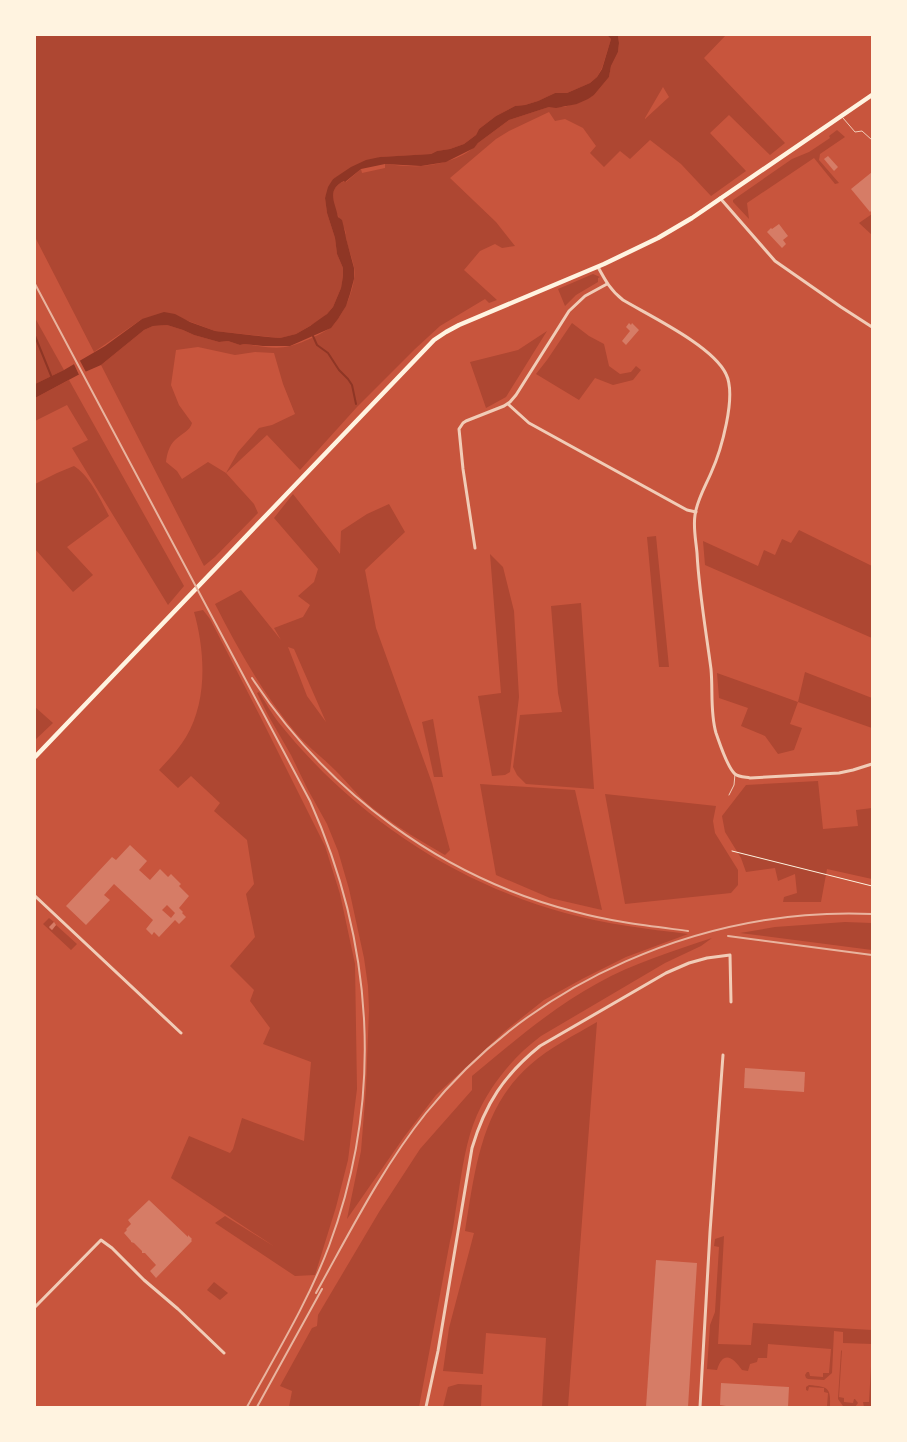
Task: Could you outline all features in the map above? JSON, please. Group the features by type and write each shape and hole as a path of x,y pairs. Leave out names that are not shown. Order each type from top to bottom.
{"main road":[{"path":"35,757 434,340 464,322 631,252 658,238 692,218 872,95"}],"street":[{"path":"720,198 775,260 872,327"},
{"path":"598,266 613,292 623,300 668,325 708,353 718,361 728,378 729,405 722,442 712,472 699,500 694,522 697,567 712,683 714,723 722,750 735,774 750,778 839,773 872,764"},
{"path":"475,548 459,429 466,421 508,404 569,311 585,296 607,284"},
{"path":"508,404 524,419 536,426 688,510 696,512"},
{"path":"35,896 181,1033"},
{"path":"426,1407 472,1148 481,1119 497,1090 524,1059 540,1046 666,973 689,963 707,958 730,956 732,1002"},
{"path":"700,1407 723,1055"},
{"path":"35,1308 101,1240 112,1248 224,1353"}],"lane":[{"path":"842,116 855,132 862,131 872,140"},
{"path":"729,795 734,785 735,774"}],"path":[{"path":"732,850 872,886"}],"shaded area":[{"path":"35,35 607,35 611,39 602,68 597,77 590,83 567,93 555,93 538,101 515,106 496,116 464,144 431,154 380,157 333,179 325,198 337,254 343,268 343,276 341,288 333,307 320,320 296,334 280,338 215,331 183,319 142,319 94,352 35,237"},
{"path":"607,35 618,36 618,52 611,66 609,77 594,95 588,99 577,104 556,108 549,107 509,120 474,148 446,162 421,166 385,164 361,169 335,188 333,197 338,217 342,220 354,268 354,279 346,306 331,328 290,346 263,346 240,345 228,341 219,342 167,325 153,326 144,330 101,365 35,398 35,384 64,370 105,346 142,319 164,312 175,314 215,331 268,337 280,338 296,334 310,326 327,314 333,307 341,288 343,276 343,268 337,254 325,198 328,187 333,179 366,160 380,157 431,154 464,144 496,116 515,106 538,101 555,93 567,93 590,83 602,69 611,39"},
{"path":"726,35 704,58 785,143 770,155 729,115 710,133 746,171 711,196 681,164 650,140 630,159 620,151 604,167 590,153 596,146 583,128 565,119 555,121 549,112 496,139 450,178 496,222 515,246 502,248 495,244 480,251 464,270 497,300 489,303 485,299 440,326 357,407 300,470 267,435 226,473 254,504 258,513 204,566 101,365 144,330 153,326 167,325 219,342 228,341 240,345 273,348 294,345 328,329 341,315 354,282 354,267 346,233 333,199 333,192 337,186 346,182 361,169 362,173 385,168 385,164 421,166 452,160 467,153 509,120 549,107 565,107 577,104 594,95 609,77 611,66 618,52 618,36","holes":["663,87 669,97 645,119 645,118","198,347 235,355 255,352 274,353 283,384 295,414 272,425 259,428 238,452 226,473 208,462 182,479 177,471 166,462 171,445 192,423 179,405 171,385 176,350"]},
{"path":"837,130 845,137 820,154 819,160 839,183 835,184 814,158 747,203 749,219 733,202 733,200 792,159 809,152 830,138 829,136"},
{"path":"872,214 872,235 859,223"},
{"path":"593,274 600,277 598,282 576,295 565,306 558,289"},
{"path":"35,318 64,370 35,384"},
{"path":"572,323 589,336 604,344 609,366 620,374 631,372 636,366 641,370 633,380 613,385 595,378 579,400 536,374"},
{"path":"547,331 506,397 486,408 470,362 518,350"},
{"path":"69,380 184,586 168,605 72,448 88,440 67,405 35,421 35,398"},
{"path":"74,466 90,482 109,516 67,547 93,575 73,592 35,549 35,484"},
{"path":"293,494 340,554 341,531 367,514 389,504 405,532 365,570 376,628 432,783 450,850 445,855 402,829 372,807 300,738 262,687 215,604 241,590 281,640 274,628 303,617 310,605 298,596 314,582 318,569 274,518","holes":["288,647 294,649 326,722 307,696"]},
{"path":"799,530 872,566 872,638 705,565 703,541 758,566 764,550 775,555 782,539 791,543"},
{"path":"656,536 669,667 659,667 647,537"},
{"path":"490,554 503,567 514,611 519,697 510,772 505,775 492,776 478,696 501,693"},
{"path":"581,603 594,789 526,784 517,775 513,767 520,715 562,712 558,693 551,606"},
{"path":"203,610 210,619 325,846 340,894 355,964 357,1089 348,1160 315,1275 295,1276 215,1223 225,1216 275,1247 171,1178 189,1136 230,1153 233,1149 242,1118 304,1141 311,1062 263,1044 270,1028 250,1001 254,990 230,966 255,937 246,894 254,884 247,840 214,811 220,803 191,776 178,788 159,770 186,737 198,707 201,691 202,659 194,612"},
{"path":"805,672 872,698 872,728 798,702"},
{"path":"717,673 798,702 790,724 802,728 794,750 778,754 765,736 741,726 748,708 719,698"},
{"path":"259,692 279,723 339,787 372,815 444,863 483,883 523,900 565,913 611,923 688,934 626,957 582,979 544,1000 505,1031 436,1095 404,1137 347,1219 361,1151 366,1088 369,1010 364,958 349,889 338,851 327,824 257,693"},
{"path":"35,707 53,723 35,740"},
{"path":"433,719 443,777 434,777 422,722"},
{"path":"818,781 823,829 858,826 856,810 872,808 872,879 827,869 821,902 783,902 784,897 797,893 795,874 778,881 775,868 746,872 741,858 725,832 722,816 746,785"},
{"path":"480,784 575,790 602,910 550,898 496,875"},
{"path":"605,794 716,806 713,821 715,833 738,870 738,885 731,893 625,904"},
{"path":"49,918 54,922 49,928 52,930 56,925 77,944 71,950 43,924"},
{"path":"845,922 872,923 872,950 740,933 775,927"},
{"path":"712,938 701,946 665,963 541,1036 504,1071 489,1092 473,1125 465,1155 453,1230 419,1407 289,1407 292,1391 280,1386 312,1328 317,1326 318,1315 379,1212 420,1149 472,1090 472,1076 548,1015 598,983 640,963"},
{"path":"597,1022 568,1407 542,1407 546,1338 486,1333 483,1374 443,1371 449,1328 474,1233 465,1231 472,1185 483,1141 491,1120 501,1100 530,1065 554,1047"},
{"path":"724,1236 718,1344 751,1345 753,1323 872,1330 872,1344 843,1343 843,1332 834,1331 832,1373 824,1380 808,1379 805,1375 809,1372 810,1376 823,1377 823,1373 829,1373 831,1349 768,1344 767,1358 758,1358 757,1362 750,1364 748,1371 742,1370 732,1359 728,1358 722,1360 717,1370 707,1369 710,1325 715,1312 719,1247 714,1246 715,1239"},
{"path":"214,1282 228,1293 220,1300 207,1290"},
{"path":"872,1349 872,1407 864,1407 863,1402 869,1402"},
{"path":"842,1350 839,1397 844,1398 844,1402 853,1403 855,1399 858,1403 855,1407 843,1406 838,1399"},
{"path":"458,1384 482,1385 481,1407 443,1407 448,1387"},
{"path":"809,1385 824,1388 809,1387 808,1391 806,1387"},
{"path":"824,1388 827,1389 830,1395 830,1407 827,1407 828,1393 824,1392"}],"pier":[{"path":"79,359 87,374 80,377 73,362"}],"building":[{"path":"828,156 838,167 834,171 824,159"},
{"path":"872,172 872,210 870,212 851,189"},
{"path":"779,224 788,236 783,240 786,244 782,248 767,232"},
{"path":"629,323 631,325 632,323 639,330 626,345 622,341 630,331 626,327"},
{"path":"130,845 147,861 139,870 150,880 160,869 168,877 171,874 189,896 179,908 186,917 179,924 175,920 159,937 154,932 152,935 146,929 153,920 114,884 104,895 110,900 86,925 66,906 112,857 116,860","holes":["167,905 175,913 171,918 162,910"]},
{"path":"54,922 56,925 52,930 49,927"},
{"path":"745,1068 805,1072 804,1092 744,1088"},
{"path":"149,1200 192,1239 156,1278 150,1271 156,1265 124,1233 131,1224 128,1220"},
{"path":"656,1260 697,1263 688,1407 646,1407"},
{"path":"721,1383 789,1387 788,1407 725,1407 720,1405"}],"waterway":[{"path":"35,336 52,378"},
{"path":"313,336 317,345 328,353 352,385 356,404"}],"railway":[{"path":"35,284 310,801 331,855 348,910 359,966 364,1022 364,1078 358,1134 347,1190 321,1267 291,1328 247,1407"},
{"path":"252,678 282,720 316,758 353,794 392,825 435,853 480,877 527,897 576,912 604,918 688,931"},
{"path":"316,1293 367,1201 410,1134 426,1113 469,1066 517,1025 570,990 626,961 685,939 746,924 809,915 872,914"},
{"path":"728,936 872,955"},
{"path":"257,1407 322,1289"}]}
